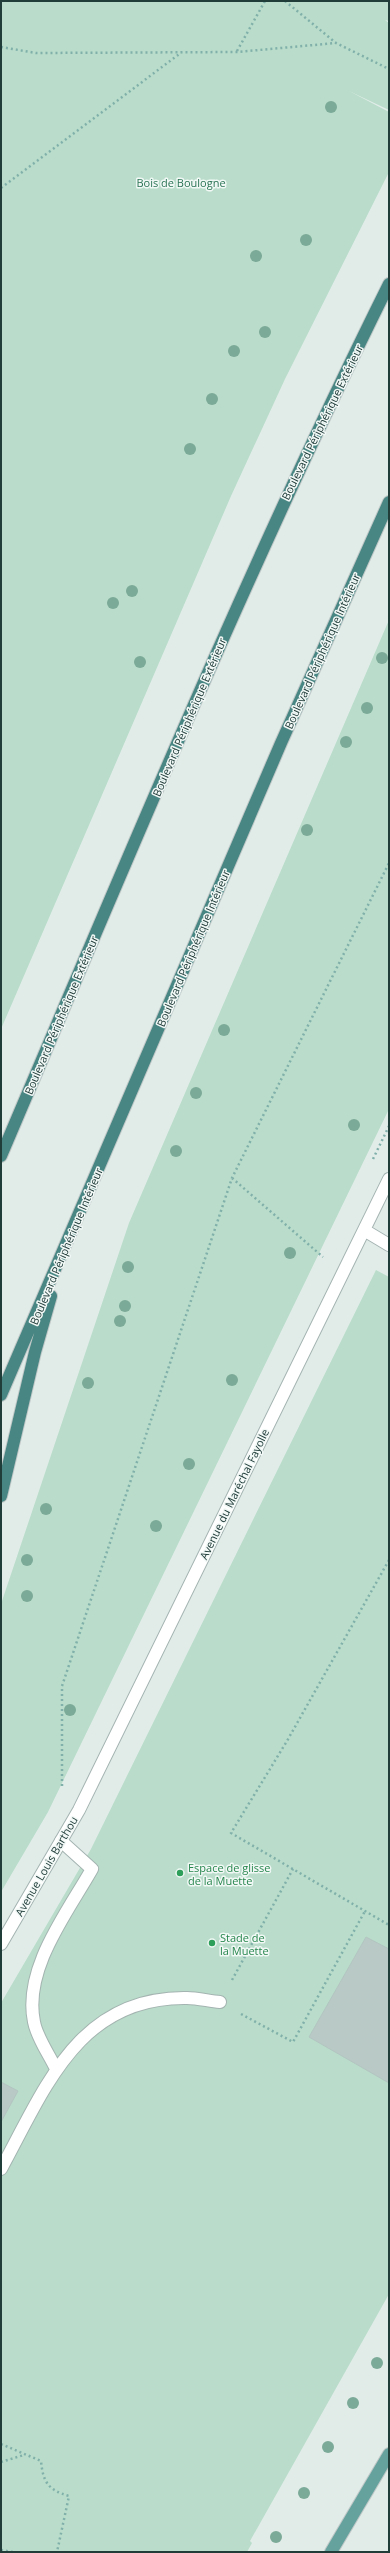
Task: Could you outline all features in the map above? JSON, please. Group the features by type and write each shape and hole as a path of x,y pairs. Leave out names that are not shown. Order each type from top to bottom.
{"highway":[{"name":"Boulevard Périphérique Extérieur","path":"1,1156 234,611 294,480 389,284"},
{"name":"Boulevard Périphérique Intérieur","path":"1,1396 281,743 389,502"},
{"path":"1,1496 37,1344 55,1282 82,1209"}],"main road":[{"path":"332,2552 389,2454"}],"street":[{"name":"Avenue du Maréchal Fayolle","path":"79,1810 389,1179"},
{"path":"364,1230 389,1245"},
{"name":"Avenue Louis Barthou","path":"1,1944 79,1810"},
{"path":"56,2069 34,2023 31,2003 34,1977 47,1949 92,1869 61,1841"},
{"path":"1,2169 56,2069 72,2047 96,2026 124,2010 155,2000 187,1998 220,2002"}],"path":[{"path":"237,52 265,1"},
{"path":"286,1 336,43 389,70"},
{"path":"1,47 36,53 237,52 336,43"},
{"path":"1,188 182,52"},
{"path":"62,1792 62,1686 232,1178 389,863"},
{"path":"232,1178 324,1259"},
{"path":"389,1560 287,1741 230,1833 389,1925"},
{"path":"293,1869 220,2002 293,2042 365,1911"},
{"path":"1,2444 41,2461 43,2477 47,2486 55,2492 68,2496 57,2552"},
{"path":"1,2462 24,2455"},
{"path":"1,2550 13,2552"}],"green space":[{"name":"Bois de Boulogne","path":"1,1 389,1 389,21 385,20 389,23 389,110 349,91 389,112 389,172 285,379 231,496 1,1029"},
{"path":"389,620 389,1109 48,1812 1,1892 1,1604 129,1223"},
{"name":"Stade de la Muette","path":"376,1270 389,1277 389,2294 250,2541 252,2543 247,2552 1,2552 1,2003 91,1849"}],"building":[{"path":"366,1937 389,1949 389,2083 309,2037"},
{"path":"1,2082 18,2091 1,2122"}],"place":[{"name":"Espace de glisse de la Muette","path":"180,1873"},
{"name":"Stade de la Muette","path":"212,1943"}]}
